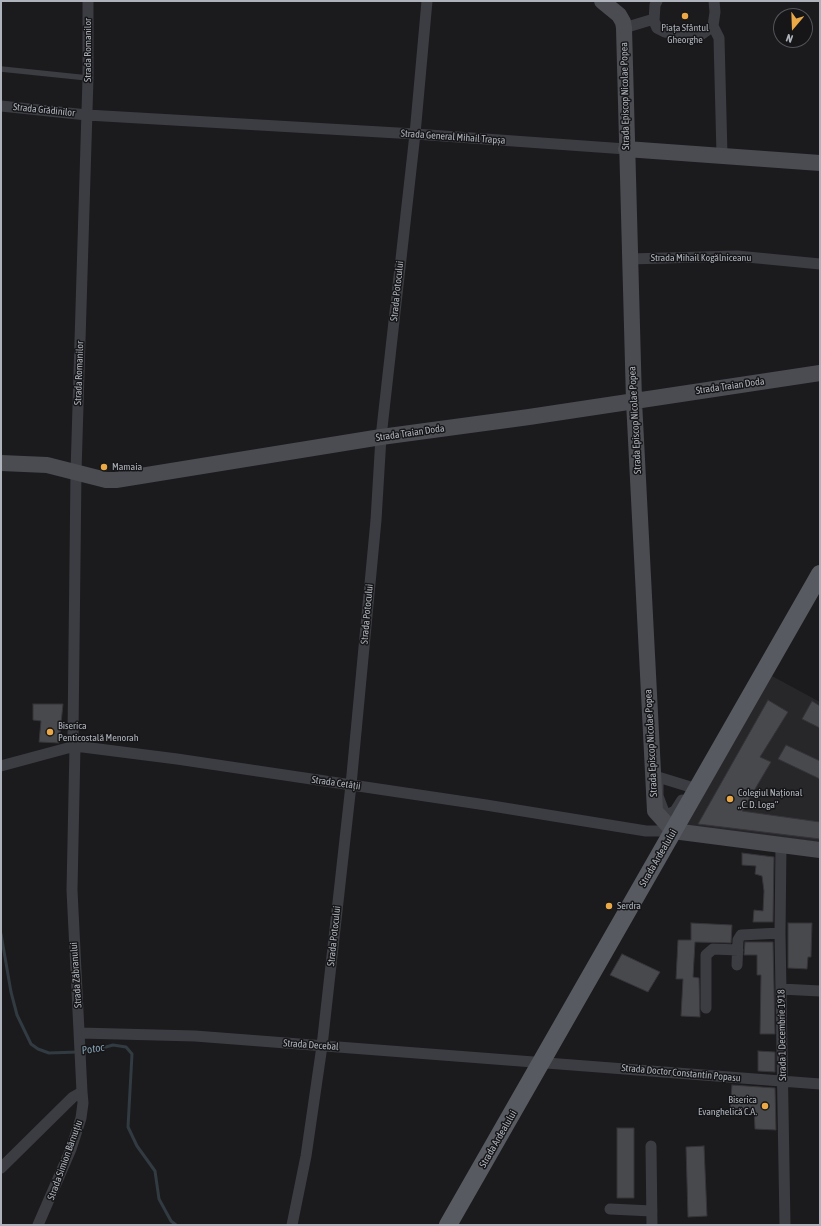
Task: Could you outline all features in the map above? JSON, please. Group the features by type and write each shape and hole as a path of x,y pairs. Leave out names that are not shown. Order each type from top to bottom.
{"main road":[{"path":"602,1 619,15 623,22 624,28"},
{"name":"Strada Episcop Nicolae Popea","path":"624,28 626,149 634,400 656,777 655,811 673,832"},
{"name":"Strada General Mihail Trapșa","path":"626,149 820,163"},
{"name":"Strada Traian Doda","path":"1,463 48,465 106,480 116,480 381,437 820,373"},
{"name":"Strada Ardealului","path":"448,1225 673,832 694,788 820,574"},
{"path":"673,832 820,850"}],"street":[{"name":"Strada Romanilor","path":"75,746 73,735 76,472 88,78 88,1"},
{"name":"Strada Potocului","path":"292,1225 306,1156 322,1046 376,520 381,437 427,1"},
{"path":"657,1 654,19 657,28 664,32 674,35 690,36 702,34 713,26"},
{"path":"714,1 715,12 713,26 719,38 722,155"},
{"path":"624,28 654,19"},
{"name":"Strada Grădinilor","path":"1,106 87,115"},
{"name":"Strada General Mihail Trapșa","path":"87,115 414,134 626,149"},
{"name":"Strada Mihail Kogălniceanu","path":"629,259 737,256 820,264"},
{"name":"Strada Cetății","path":"1,766 75,746 177,758 558,816 646,831 673,832"},
{"name":"Strada Zăbranului","path":"75,746 72,890 82,1058 82,1092"},
{"path":"656,777 694,788 675,811 669,814 664,812 661,806 658,796 656,777"},
{"name":"Strada 1 Decembrie 1918","path":"780,845 785,1225"},
{"path":"738,965 739,937 741,935 780,933"},
{"path":"706,1008 706,955 713,949 738,950"},
{"path":"781,989 820,991"},
{"name":"Strada Decebal","path":"80,1033 195,1036 542,1062"},
{"name":"Strada Doctor Constantin Popasu","path":"542,1062 820,1084"},
{"path":"1,1168 73,1097 82,1092"},
{"name":"Strada Simion Bărnuțiu","path":"38,1225 73,1144 81,1118 83,1103 82,1092"},
{"path":"651,1146 652,1225"},
{"path":"610,1209 652,1212"}],"lane":[{"path":"1,69 88,78"}],"shaded area":[{"path":"772,676 820,702 820,842 686,826"}],"building":[{"name":"Colegiul Național „C. D. Loga”","path":"768,700 788,712 760,757 771,762 742,811 820,822 820,839 698,824"},
{"path":"812,701 820,706 820,728 802,719"},
{"name":"Biserica Penticostală Menorah","path":"33,704 63,704 59,743 39,742 41,721 33,720"},
{"name":"Colegiul Național „C. D. Loga”","path":"786,745 820,761 820,779 778,759"},
{"path":"742,853 774,857 773,922 753,922 754,910 763,911 764,891 762,876 755,874 756,866 742,865"},
{"path":"691,923 732,925 731,943 695,942 693,977 699,978 700,1017 681,1016 683,979 676,979 678,940 691,940"},
{"path":"788,923 812,923 811,957 808,957 807,969 788,968"},
{"path":"745,942 773,942 775,1034 760,1034 761,975 757,975 757,955 744,955"},
{"path":"622,954 660,972 648,992 610,975"},
{"path":"758,1051 775,1052 775,1072 758,1071"},
{"name":"Biserica Evanghelică C.A.","path":"732,1085 775,1088 776,1130 755,1129 754,1109 730,1108"},
{"path":"617,1128 634,1128 634,1198 617,1198"},
{"path":"704,1146 707,1216 688,1217 686,1147"}],"waterway":[{"name":"Potoc","path":"1,934 11,992 17,1015 31,1044 38,1049 49,1053 78,1052"},
{"name":"Potoc","path":"83,1051 95,1050 113,1045 126,1047 132,1054 128,1127 137,1146 155,1171 159,1199 171,1221 176,1225"}],"place":[{"name":"Piața Sfântul Gheorghe","path":"685,16"},
{"name":"Mamaia","path":"104,467"},
{"name":"Biserica Penticostală Menorah","path":"50,732"},
{"name":"Colegiul Național „C. D. Loga”","path":"730,799"},
{"name":"Serdra","path":"609,906"},
{"name":"Biserica Evanghelică C.A.","path":"765,1106"}]}
